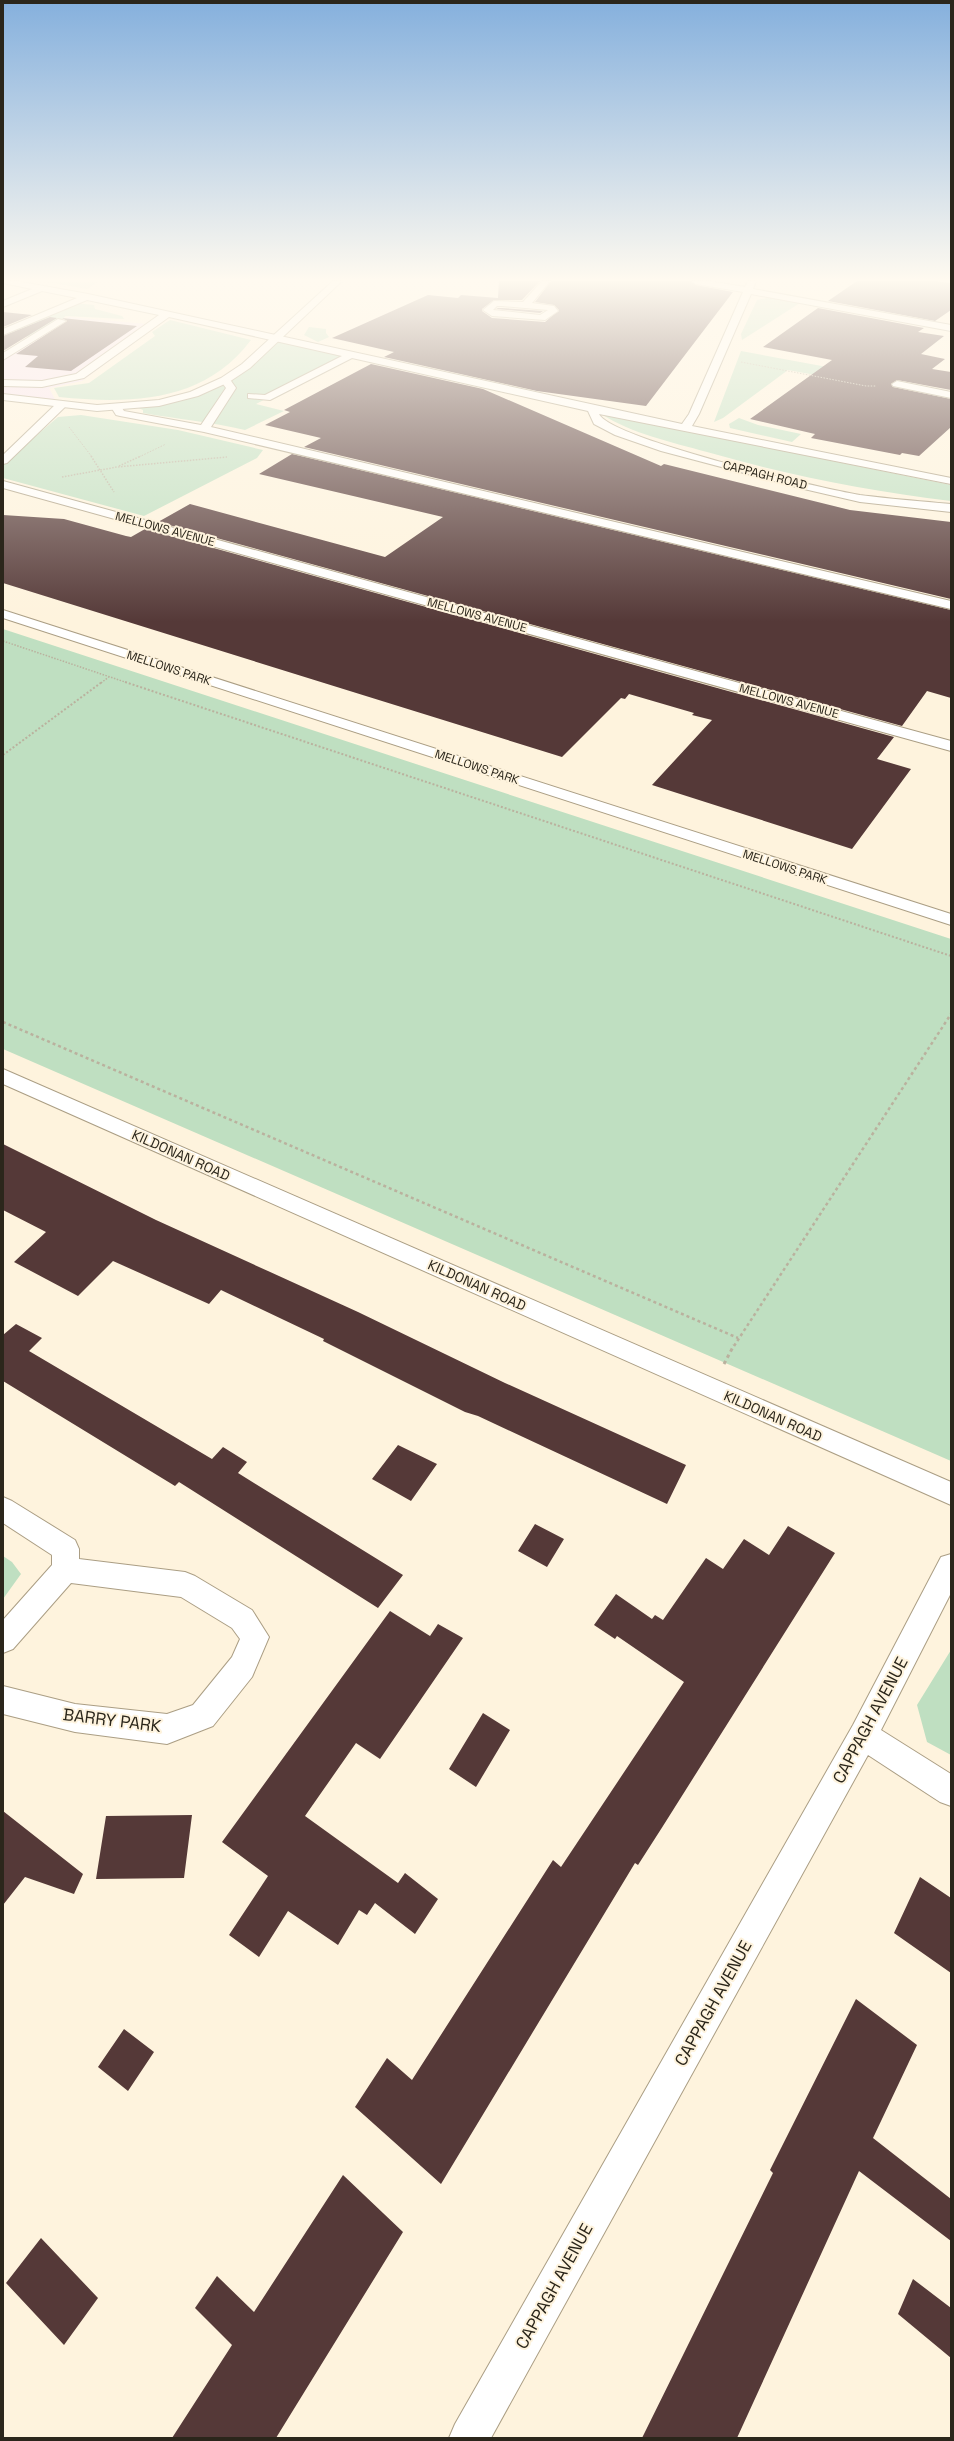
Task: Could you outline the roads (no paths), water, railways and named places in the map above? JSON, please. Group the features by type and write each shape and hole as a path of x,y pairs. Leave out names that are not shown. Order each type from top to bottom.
{"street":[{"path":"3,397 61,405 116,408 159,403 190,395"},
{"path":"204,429 226,395"},
{"path":"252,396 266,398 272,395"},
{"name":"CAPPAGH ROAD","path":"527,395 951,481"},
{"path":"685,428 694,414 703,395"},
{"path":"3,461 61,405"},
{"path":"116,408 120,413 204,429 951,605"},
{"name":"CAPPAGH ROAD","path":"592,409 598,422 619,433 665,449 808,487 860,498 951,508"},
{"name":"MELLOWS AVENUE","path":"3,484 951,746"},
{"name":"MELLOWS PARK","path":"3,614 951,920"},
{"name":"KILDONAN ROAD","path":"3,1076 951,1494"},
{"path":"3,1509 66,1549 65,1570 3,1640"},
{"name":"CAPPAGH AVENUE","path":"469,2438 863,1735 951,1566"},
{"name":"BARRY PARK","path":"3,1700 75,1718 167,1729 203,1716 242,1668 255,1637 242,1619 185,1585 65,1570"},
{"path":"863,1735 951,1791"}]}
